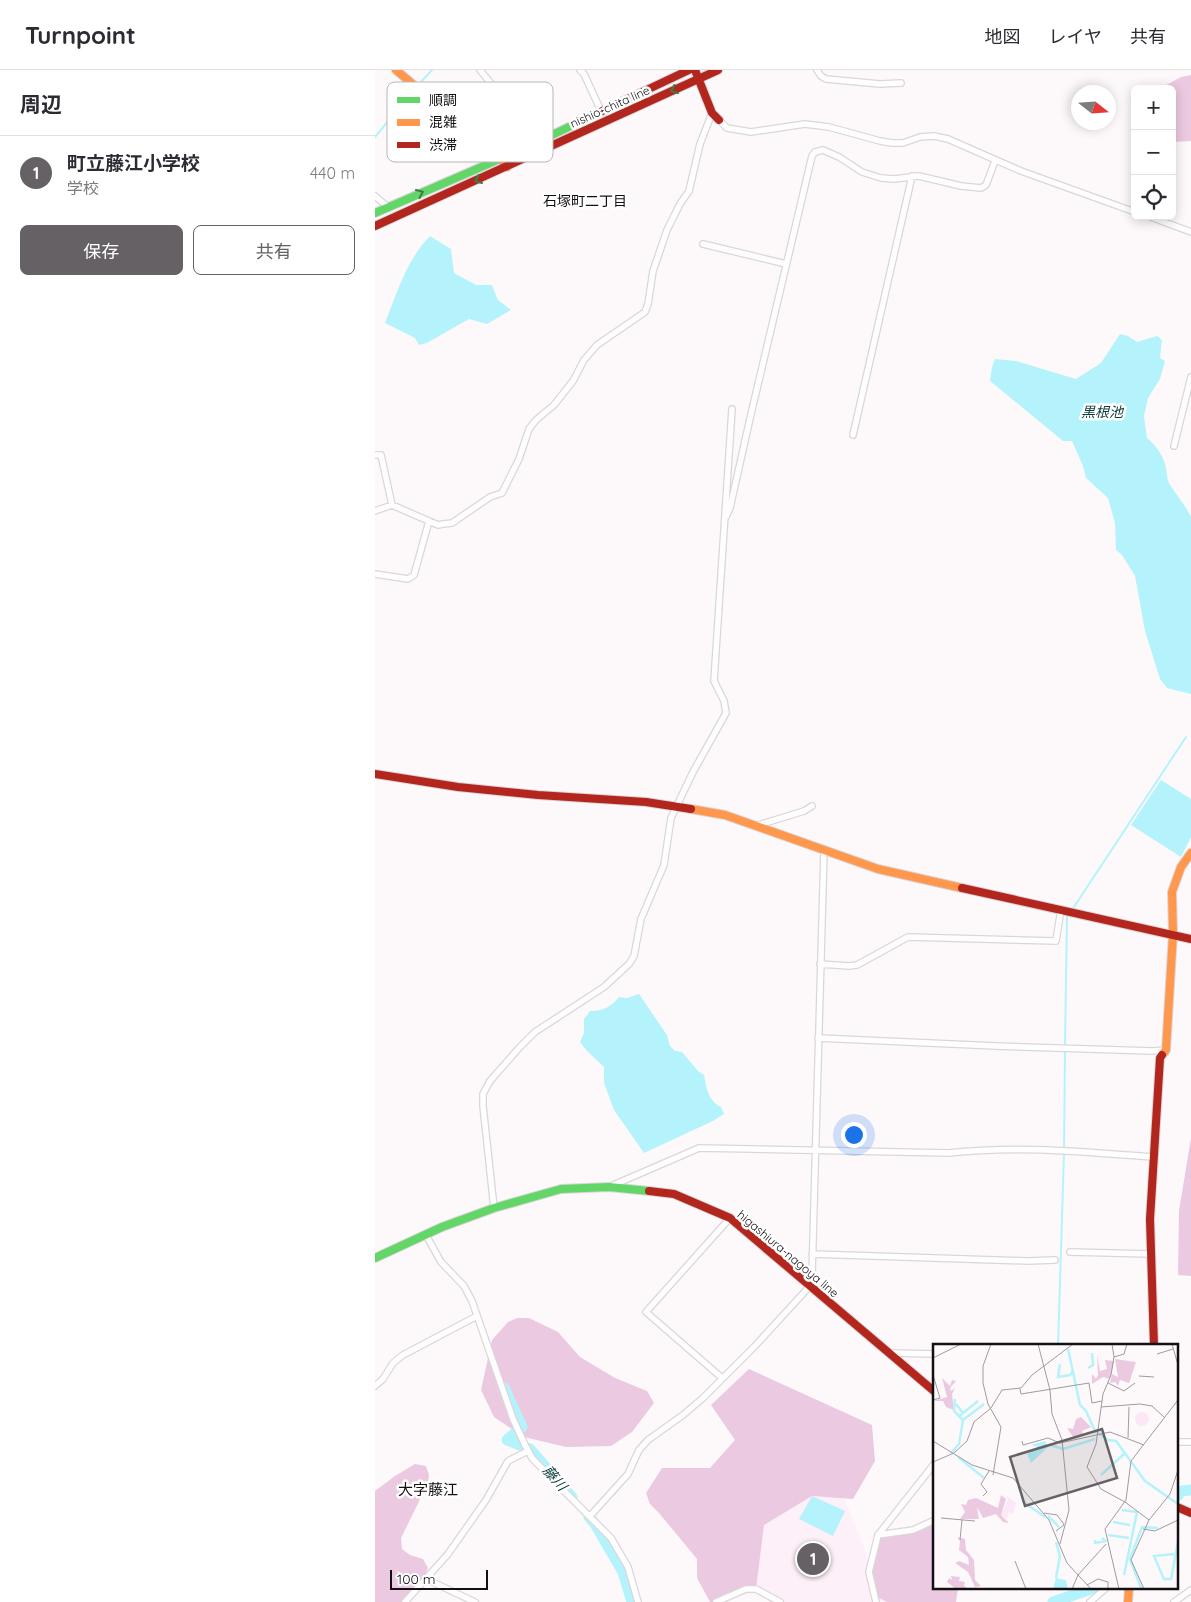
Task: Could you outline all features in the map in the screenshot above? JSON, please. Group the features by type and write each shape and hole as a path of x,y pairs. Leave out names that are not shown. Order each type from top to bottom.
{"street":[{"path":"396,70 410,82"},
{"path":"480,70 490,82"},
{"path":"580,70 584,74 601,111"},
{"name":"nishio-chita line","path":"553,134 689,70"},
{"path":"695,70 712,112 727,128 751,132 805,124 829,127 892,143 903,143 920,137 934,136 948,139 995,161 1131,211"},
{"name":"nishio-chita line","path":"553,147 718,70"},
{"path":"817,70 826,80 880,84 901,83"},
{"path":"375,511 392,505 438,525 452,523 489,497 501,492 519,459 529,429 535,420 554,405 578,373 584,360 597,345 645,312 653,272 667,230 689,191 702,136 712,112"},
{"path":"724,520 731,508 786,264 812,156 815,152 823,150 839,157 862,172 881,178 919,176 961,186 981,188 986,185 995,161"},
{"name":"nishio-chita line","path":"375,213 491,162"},
{"path":"503,162 507,168"},
{"name":"nishio-chita line","path":"375,226 520,162"},
{"path":"853,436 912,176"},
{"path":"375,196 388,207"},
{"path":"1159,220 1191,232"},
{"path":"703,244 786,264"},
{"path":"1174,446 1188,401 1191,377"},
{"path":"494,1208 483,1094 512,1056 535,1032 603,987 629,964 634,956 641,919 664,865 671,818 726,713 714,681 732,409"},
{"path":"375,454 381,455 392,505"},
{"path":"375,574 408,579 414,574 429,521"},
{"path":"375,774 428,784 500,792 677,806 725,815 824,851 878,868 1191,939"},
{"path":"755,826 804,811 812,806"},
{"path":"590,1516 628,1474 639,1450 648,1440 703,1398 755,1346 809,1287 812,1276 824,851"},
{"path":"1154,1344 1150,1219 1161,1058 1166,1050 1173,934 1172,892 1181,867 1191,853"},
{"path":"820,964 857,965 908,937 1056,941 1064,909"},
{"path":"818,1038 1060,1048 1166,1050"},
{"path":"609,1187 699,1148 949,1153 980,1150 1069,1151 1153,1157"},
{"name":"higashiura-nagoya line","path":"375,1258 442,1227 494,1208 561,1190 609,1187 674,1194 730,1218 933,1390"},
{"path":"723,1378 646,1312 730,1218"},
{"path":"426,1235 441,1262 464,1286 472,1301 513,1419 532,1458 611,1538 628,1567 638,1602"},
{"path":"1070,1252 1151,1254"},
{"path":"812,1254 1028,1261 1055,1260"},
{"path":"375,1386 383,1379 393,1363 403,1355 477,1316"},
{"path":"888,1352 933,1354"},
{"path":"405,1602 448,1554 508,1461 528,1451"},
{"path":"876,1602 869,1572 878,1535 933,1466"},
{"path":"1180,1508 1191,1513"},
{"path":"878,1535 913,1530 933,1521"},
{"path":"426,1579 475,1602"},
{"path":"716,1602 746,1589 756,1589 780,1602"},
{"path":"1090,1602 1103,1590"},
{"path":"1174,1602 1191,1590"}],"shaded area":[{"path":"1191,75 1191,141 1176,142 1176,85 1166,85 1181,77"},
{"path":"1191,1138 1191,1276 1178,1275 1179,1211"},
{"path":"517,1318 529,1318 558,1332 580,1357 615,1378 647,1391 654,1403 632,1432 611,1446 566,1447 524,1437 494,1417 481,1390 492,1340 508,1322"},
{"path":"749,1369 872,1425 875,1461 853,1499 812,1496 764,1525 756,1589 746,1589 716,1602 710,1602 697,1578 697,1559 650,1504 646,1493 662,1468 710,1468 735,1440 711,1405"},
{"path":"415,1464 426,1466 429,1475 428,1483 401,1538 402,1549 410,1555 423,1559 428,1568 419,1589 408,1602 375,1602 375,1491"},
{"path":"812,1496 844,1498 864,1547 875,1596 887,1602 769,1602 756,1589 764,1525"},
{"path":"933,1521 933,1590 958,1590 956,1602 887,1602 875,1596 869,1572 878,1535 913,1530"}],"water":[{"path":"430,236 451,249 454,273 476,285 492,285 498,300 511,310 487,324 469,319 427,343 419,345 415,338 385,323 398,288 409,266"},
{"name":"黒根池","path":"1120,334 1128,336 1137,342 1157,336 1162,340 1160,358 1165,361 1160,379 1148,398 1144,416 1147,438 1161,456 1165,464 1169,483 1191,517 1191,694 1167,688 1160,679 1145,631 1135,576 1122,555 1116,550 1115,523 1108,498 1086,478 1072,441 1063,441 990,381 995,359 1016,361 1076,379 1101,363"},
{"path":"1161,780 1191,799 1191,837 1181,857 1131,825"},
{"path":"639,994 667,1035 670,1046 675,1051 682,1052 698,1071 704,1075 711,1098 721,1107 724,1114 644,1153 614,1110 604,1083 604,1067 580,1042 584,1033 584,1019 590,1011 606,1008 619,997 627,998"},
{"path":"812,1496 845,1511 833,1536 799,1519"}],"waterway":[{"path":"421,82 432,70"},
{"path":"375,137 387,122"},
{"path":"1072,910 1186,737"},
{"path":"1065,1046 1067,917 1069,914"},
{"path":"1064,1148 1065,1051"},
{"path":"1058,1344 1064,1153"},
{"name":"藤川","path":"504,1388 522,1427 507,1440 530,1449 572,1497"},
{"path":"1179,1494 1182,1491 1191,1490"},
{"name":"藤川","path":"589,1517 623,1572 632,1602"},
{"path":"1053,1602 1088,1590"}],"traffic: fast":[{"path":"553,135 600,112"},
{"path":"375,213 493,162"},
{"path":"375,1258 442,1227 494,1208 561,1189 609,1187 649,1191"}],"traffic: slow":[{"path":"396,70 410,82"},
{"path":"503,162 507,167"},
{"path":"691,809 725,815 878,869 962,888"},
{"path":"1162,1055 1166,1050 1173,934 1172,892 1181,867 1191,853"},
{"path":"1128,1602 1129,1590"}],"traffic: jam":[{"path":"600,112 689,70"},
{"path":"695,70 712,113 719,120"},
{"path":"553,145 718,70"},
{"path":"375,226 516,162"},
{"path":"375,774 458,787 538,795 646,802 691,809"},
{"path":"962,888 1191,939"},
{"path":"1154,1344 1150,1219 1160,1058 1162,1055"},
{"path":"649,1191 674,1194 730,1218 933,1390"},
{"path":"1179,1508 1191,1513"}],"place":[{"name":"町立藤江小学校","path":"813,1559"}],"district":[{"name":"石塚町二丁目","path":"585,201"},
{"name":"大字藤江","path":"428,1490"}]}
